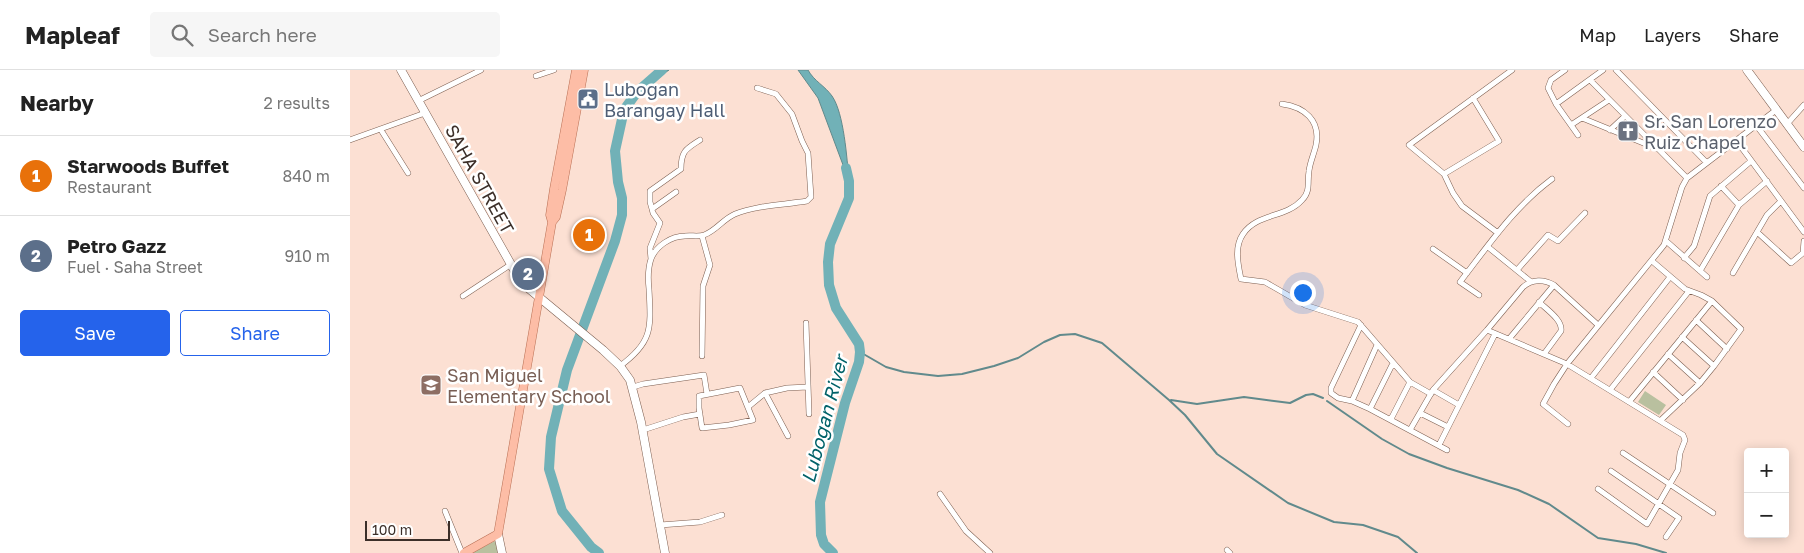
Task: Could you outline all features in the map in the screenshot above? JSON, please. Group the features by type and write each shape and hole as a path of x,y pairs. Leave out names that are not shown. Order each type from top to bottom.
{"main road":[{"path":"463,553 498,534 552,222 550,215 554,189 576,70"},
{"path":"552,222 556,217 562,190 584,70"}],"street":[{"name":"SAHA STREET","path":"401,70 510,265 523,284 565,317 620,366 633,387 643,430 665,553"},
{"path":"418,101 480,70"},
{"path":"536,76 554,70"},
{"path":"1498,233 1457,200 1444,174 1409,145 1512,70"},
{"path":"1565,70 1551,80 1548,85 1549,91 1578,135"},
{"path":"1556,104 1603,70"},
{"path":"1616,70 1706,162"},
{"path":"1747,70 1804,147"},
{"path":"1590,80 1687,178"},
{"path":"651,259 658,249 674,238 686,235 702,236 713,231 725,220 742,212 754,208 807,201 811,197 808,152 792,114 776,94 758,88"},
{"path":"1444,174 1499,141 1473,98"},
{"path":"1571,125 1608,100"},
{"path":"1282,104 1302,110 1314,124 1317,134 1308,173 1309,188 1303,200 1294,208 1261,219 1243,233 1237,254 1240,279 1265,282 1305,306 1350,318 1361,325 1410,382 1459,404"},
{"path":"1787,124 1804,106"},
{"path":"1568,424 1543,404 1567,364 1652,261 1666,241 1682,187 1687,178 1776,110"},
{"path":"350,140 425,113"},
{"path":"1610,130 1625,116"},
{"path":"1582,118 1660,150"},
{"path":"1756,125 1804,188"},
{"path":"380,130 408,173"},
{"path":"620,366 638,351 646,338 650,320 648,282 651,259 650,248 660,224 653,213 650,191 682,169 681,160 685,150 700,140"},
{"path":"1736,140 1804,232"},
{"path":"1684,258 1694,246 1708,199 1751,161"},
{"path":"1479,295 1460,282 1527,198 1552,180"},
{"path":"1700,271 1739,205 1767,180"},
{"path":"1721,186 1739,205"},
{"path":"652,209 676,192"},
{"path":"1733,273 1770,211 1781,201"},
{"path":"1517,270 1548,235 1558,241 1585,213"},
{"path":"1757,232 1791,263 1803,252 1804,242"},
{"path":"702,236 710,268 703,286 702,356"},
{"path":"1666,241 1707,277"},
{"path":"1488,247 1530,281 1546,282 1554,285 1598,325"},
{"path":"1433,249 1467,273"},
{"path":"1652,261 1690,291 1712,301 1740,327 1740,332 1700,383 1660,421"},
{"path":"463,296 510,265"},
{"path":"1591,378 1670,277"},
{"path":"1410,430 1432,392 1530,281"},
{"path":"1509,339 1554,285"},
{"path":"1610,390 1690,291"},
{"path":"1629,402 1712,301"},
{"path":"1539,302 1562,327 1544,354"},
{"path":"1696,320 1727,349"},
{"path":"806,323 809,414"},
{"path":"1361,325 1330,391 1333,396 1352,401 1370,409 1447,450"},
{"path":"1487,330 1567,364 1683,435 1685,440 1680,453 1678,470 1647,524 1598,489"},
{"path":"1439,446 1495,334"},
{"path":"1682,337 1714,366"},
{"path":"1352,401 1377,345"},
{"path":"1668,354 1700,383"},
{"path":"1370,409 1393,364"},
{"path":"1653,372 1683,400"},
{"path":"633,387 704,374 707,394"},
{"path":"1391,419 1410,382"},
{"path":"748,407 765,393 787,388 808,387"},
{"path":"740,388 752,420 702,428 699,396 707,394 740,388"},
{"path":"765,393 788,436"},
{"path":"1420,412 1448,427"},
{"path":"643,430 683,417 700,414"},
{"path":"1623,453 1713,513"},
{"path":"1611,471 1679,518 1666,537"},
{"path":"940,494 966,531 990,553"},
{"path":"446,510 463,553"},
{"path":"660,525 700,522 722,515"},
{"path":"498,534 502,553"}],"green space":[{"path":"1645,391 1666,405 1659,415 1638,402"},
{"path":"497,540 499,553 471,553"}],"water":[{"path":"669,70 637,92 658,71"},
{"path":"798,70 808,70 829,92 836,104 844,137 849,181 818,98"}],"waterway":[{"path":"599,553 591,547 562,511 549,469 551,437 567,370 615,241 622,215 622,198 618,182 615,151 624,110 637,92 662,70"},
{"name":"Lubogan River","path":"833,553 824,544 821,535 820,502 845,403 859,362 860,352 859,344 836,308 829,285 828,262 830,244 849,198 849,181 846,168"},
{"path":"860,352 886,367 904,372 938,376 962,374 1018,358 1044,342 1060,335 1075,334 1102,343 1185,415 1217,454 1288,503 1334,522 1363,525 1398,537 1417,553"},
{"path":"1171,400 1197,404 1244,397 1290,403 1306,395 1313,394 1323,398"},
{"path":"1327,401 1382,439 1409,454 1518,490 1549,504 1598,538 1636,544 1666,553"}],"place":[{"name":"Lubogan Barangay Hall","path":"588,99"},
{"name":"Sr. San Lorenzo Ruiz Chapel","path":"1628,131"},
{"name":"Starwoods Buffet","path":"589,235"},
{"name":"Petro Gazz","path":"528,274"},
{"name":"San Miguel Elementary School","path":"431,385"}]}
